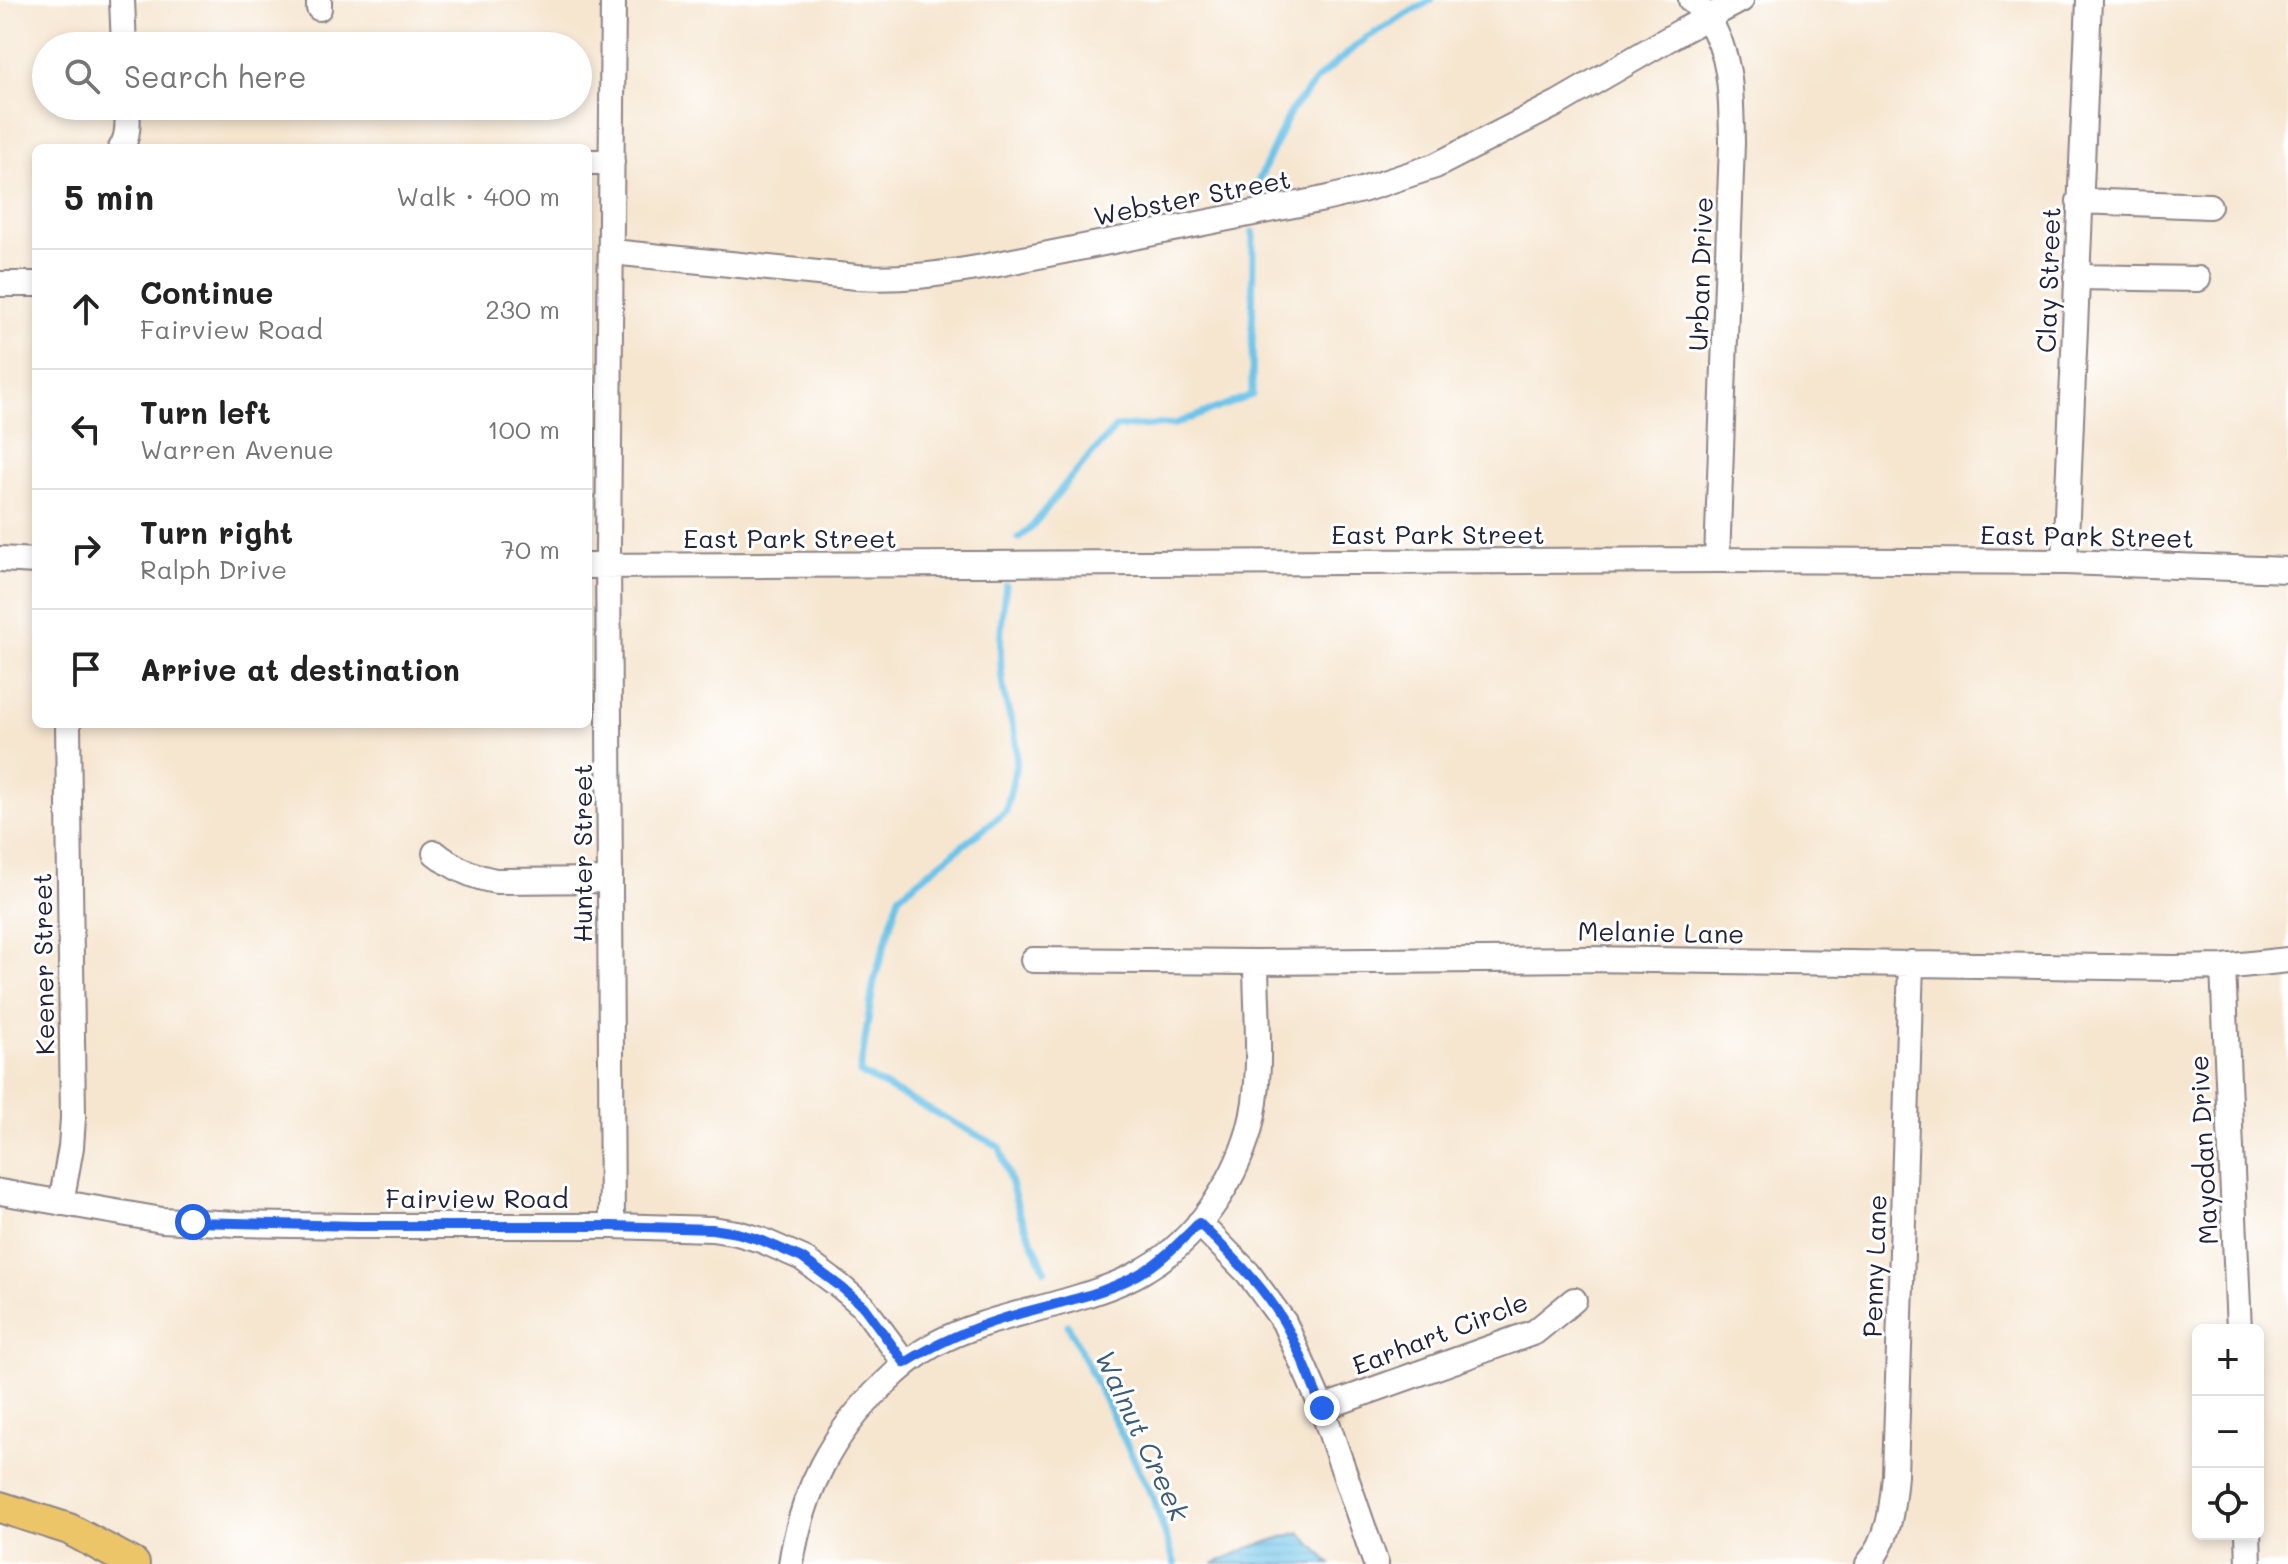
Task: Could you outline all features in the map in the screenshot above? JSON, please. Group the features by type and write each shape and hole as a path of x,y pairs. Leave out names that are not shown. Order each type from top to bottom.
{"main road":[{"path":"0,1507 69,1529 134,1564"}],"street":[{"path":"122,0 123,32"},
{"name":"Hunter Street","path":"612,1226 610,880 598,567 612,252 600,162 613,0"},
{"name":"Urban Drive","path":"1691,0 1708,19 1731,80 1732,143 1717,560"},
{"name":"Webster Street","path":"612,252 876,279 927,276 1310,202 1362,190 1435,166 1558,103 1741,0"},
{"name":"Clay Street","path":"2065,562 2089,0"},
{"path":"124,144 128,120"},
{"path":"2079,201 2209,206"},
{"path":"2076,277 2198,279"},
{"path":"0,284 32,284"},
{"path":"0,559 32,561"},
{"name":"East Park Street","path":"598,567 1717,560 2065,562 2288,570"},
{"name":"Keener Street","path":"61,1203 73,1118 68,728"},
{"path":"435,853 459,870 496,881 610,880"},
{"name":"Melanie Lane","path":"1033,960 1256,962 1585,959 2174,968 2223,967 2288,960"},
{"path":"791,1564 813,1480 838,1435 861,1405 905,1363 935,1344 963,1332 1121,1282 1148,1269 1199,1223 1229,1179 1249,1129 1257,1074 1256,962"},
{"name":"Penny Lane","path":"1868,1564 1880,1550 1889,1526 1895,1475 1911,963"},
{"name":"Mayodan Drive","path":"2223,967 2239,1324"},
{"name":"Fairview Road","path":"0,1192 162,1220 237,1224 612,1226 712,1229 737,1233 783,1249 818,1269 863,1306 905,1363"},
{"path":"1199,1223 1248,1273 1284,1322 1322,1408 1376,1564"},
{"name":"Earhart Circle","path":"1322,1408 1535,1332 1574,1300"},
{"path":"2248,1540 2249,1564"}],"water":[{"path":"1300,1532 1331,1564 1213,1564 1248,1548"}],"waterway":[{"name":"Walnut Creek","path":"1253,193 1290,112 1318,78 1366,38 1431,0"},
{"name":"Walnut Creek","path":"1018,538 1032,527 1116,427 1175,424 1252,395 1253,232"},
{"name":"Walnut Creek","path":"1006,586 1001,626 1001,666 1017,751 1006,811 899,896 874,981 860,1073 1000,1147 1020,1214 1045,1270"},
{"name":"Walnut Creek","path":"1068,1325 1154,1500 1175,1564"}],"route":[{"path":"193,1222 356,1226 612,1226 712,1229 737,1233 802,1258 841,1287 863,1306 905,1363 935,1344 963,1332 1121,1282 1148,1269 1199,1223 1248,1273 1284,1322 1322,1408"}]}
